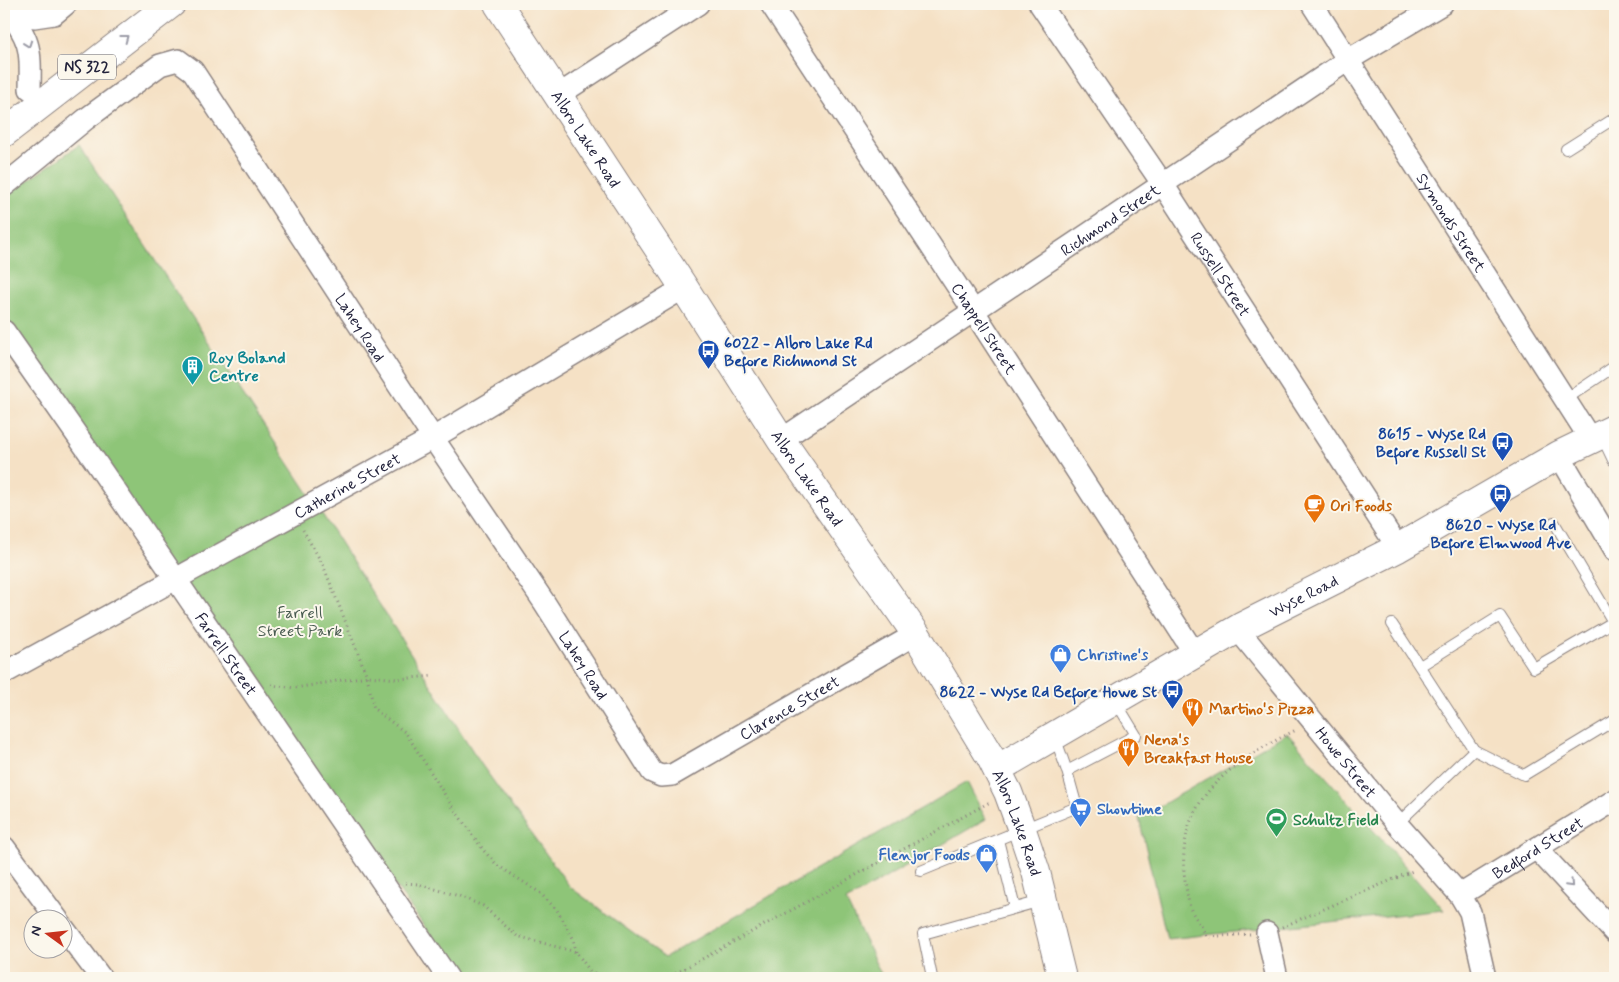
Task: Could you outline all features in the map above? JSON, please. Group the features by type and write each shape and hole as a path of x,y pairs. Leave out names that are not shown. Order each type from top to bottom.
{"main road":[{"name":"NS 322","path":"4,110 139,4"},
{"name":"NS 322","path":"4,133 171,4"},
{"name":"Albro Lake Road","path":"498,4 683,286 781,440 916,634 1002,781 1022,830 1043,900 1062,978"},
{"name":"Wyse Road","path":"1002,781 1054,736 1115,699 1240,628 1398,548 1559,455 1602,434"}],"street":[{"path":"18,4 34,17 54,14 66,4"},
{"path":"558,96 698,4"},
{"name":"Chappell Street","path":"771,4 972,310 1194,654"},
{"name":"Russell Street","path":"1040,4 1162,184 1398,548"},
{"name":"Symonds Street","path":"1312,4 1566,399 1602,434"},
{"name":"Richmond Street","path":"781,440 972,310 1348,60 1442,4"},
{"path":"4,5 24,33 31,52 30,89"},
{"name":"Lahey Road","path":"4,186 86,119 160,65 178,60 193,71 433,438 544,602 652,772 661,776"},
{"name":"Catherine Street","path":"4,673 433,438 672,295 683,286"},
{"name":"Farrell Street","path":"4,331 448,978"},
{"path":"1559,455 1610,526 1615,550"},
{"name":"Howe Street","path":"1240,628 1244,637 1314,720 1397,824 1460,895 1470,912 1485,978"},
{"name":"Clarence Street","path":"661,776 672,775 916,634"},
{"name":"Bedford Street","path":"1460,895 1615,800"},
{"path":"4,847 51,910"},
{"path":"1537,849 1615,934"},
{"path":"1267,933 1277,978"},
{"path":"72,939 101,978"}],"lane":[{"path":"1566,149 1615,118"},
{"path":"1566,399 1615,366"},
{"path":"1602,434 1613,460 1615,459"},
{"path":"1420,666 1500,616 1534,668 1615,623 1554,522"},
{"path":"1392,624 1474,750 1524,775 1615,720"},
{"path":"1067,771 1136,736 1115,699"},
{"path":"921,871 1077,807 1067,771 1054,736"},
{"path":"1397,824 1474,750"},
{"path":"998,840 1015,908"},
{"path":"932,977 923,934 1043,900"}],"path":[{"path":"293,513 323,565 367,676 371,702 378,714 406,733 452,806 484,851 497,865 539,892 557,910 574,938 576,952 590,971 605,978"},
{"path":"246,682 295,688 367,676 374,679 398,679 434,676"},
{"path":"1314,720 1259,748 1231,768 1195,809 1189,822 1184,871 1191,910 1204,930 1206,937 1267,933 1432,863"},
{"path":"667,978 1002,781"},
{"path":"386,887 418,884 460,896 483,906 517,936 576,952"}],"green space":[{"name":"Farrell Street Park","path":"79,145 324,517 481,764 570,887 665,957 967,782 986,819 846,901 883,978 461,978 186,592 4,323 4,197"},
{"path":"1287,733 1444,910 1167,939 1139,818"}],"place":[{"name":"6022 - Albro Lake Rd Before Richmond St","path":"708,370"},
{"name":"Roy Boland Centre","path":"193,385"},
{"name":"8615 - Wyse Rd Before Russell St","path":"1502,461"},
{"name":"8620 - Wyse Rd Before Elmwood Ave","path":"1501,514"},
{"name":"Ori Foods","path":"1314,524"},
{"name":"Christine's","path":"1061,673"},
{"name":"8622 - Wyse Rd Before Howe St","path":"1173,710"},
{"name":"Martino's Pizza","path":"1193,727"},
{"name":"Nena's Breakfast House","path":"1128,767"},
{"name":"Showtime","path":"1081,827"},
{"name":"Schultz Field","path":"1277,838"},
{"name":"Flenjor Foods","path":"986,873"}]}
